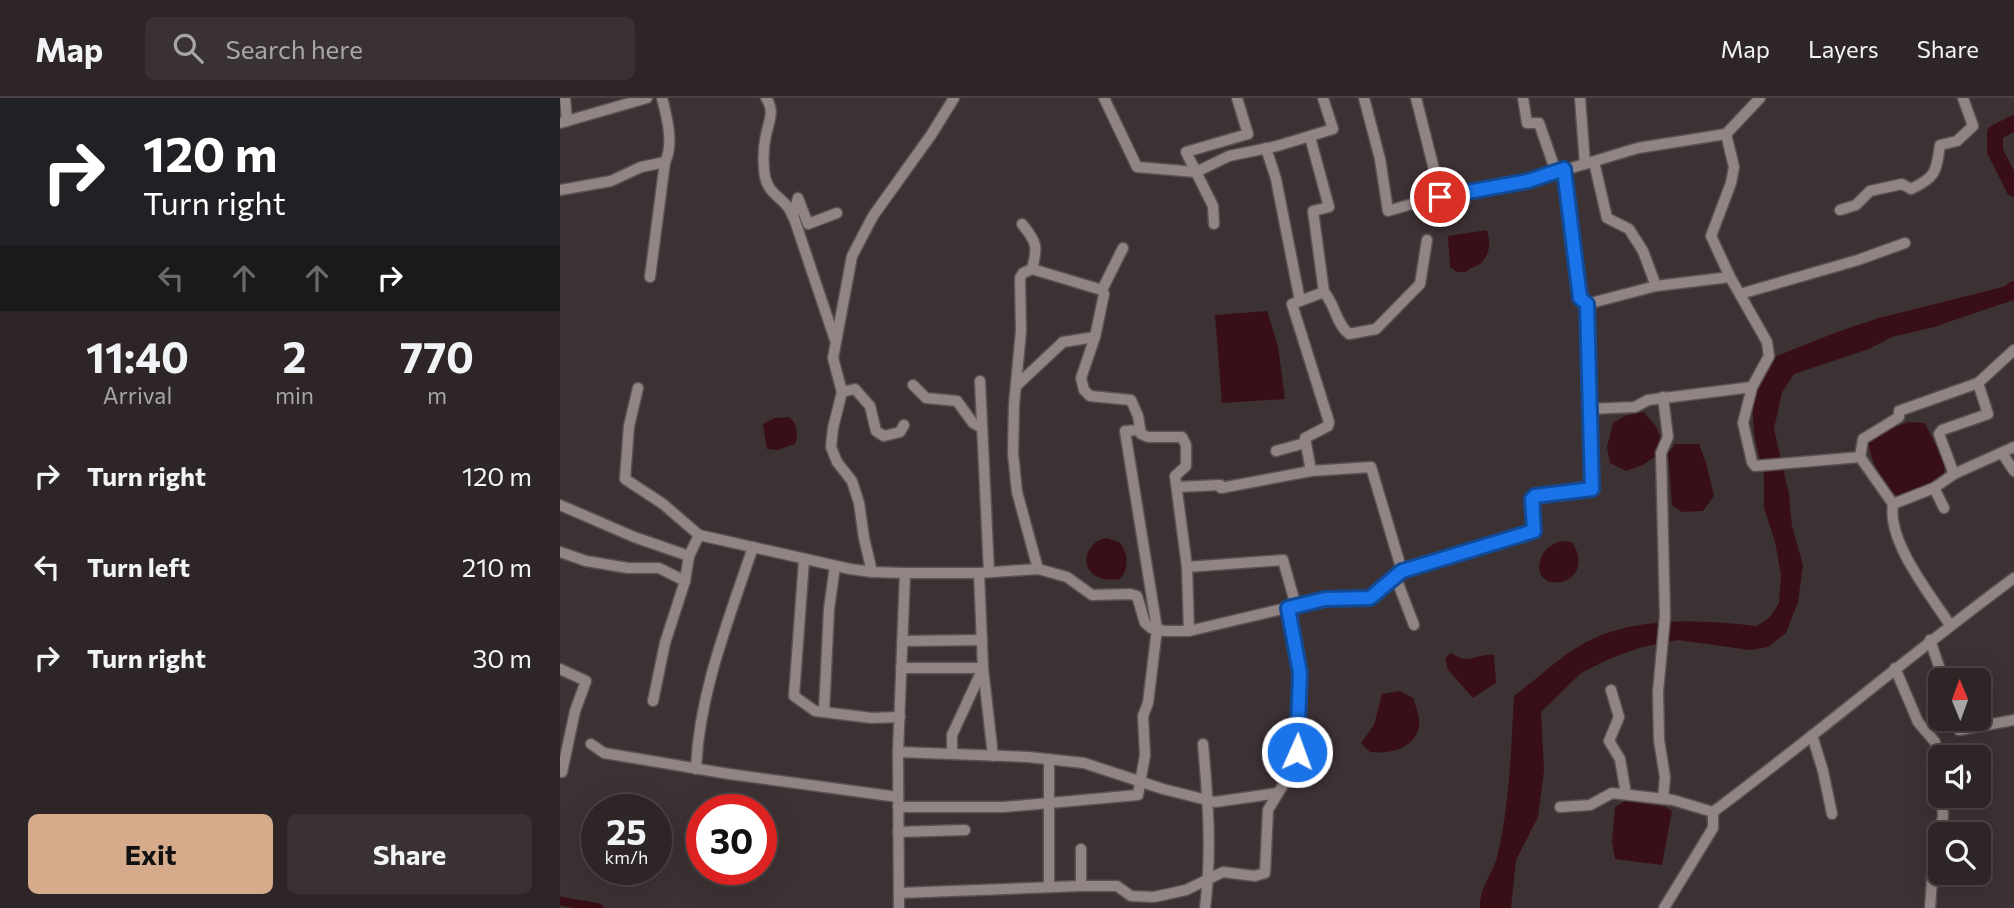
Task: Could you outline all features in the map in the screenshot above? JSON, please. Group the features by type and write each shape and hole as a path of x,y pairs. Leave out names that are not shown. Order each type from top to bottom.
{"street":[{"path":"565,98 564,122 647,98"},
{"path":"650,277 665,162 669,154 667,120 662,98"},
{"path":"766,98 770,104 771,118 766,135 764,170 770,192 786,204 793,215 836,342"},
{"path":"872,572 859,503 852,481 837,463 831,447 842,392 833,358 852,256 873,216 954,98"},
{"path":"1104,98 1137,167 1196,172 1229,156 1332,130 1323,98"},
{"path":"1214,223 1213,205 1186,152 1248,134 1237,98"},
{"path":"1364,98 1380,159 1388,211 1440,197 1528,181 1638,148 1726,134 1760,98"},
{"path":"1416,98 1440,197"},
{"path":"639,388 629,426 625,479 663,504 699,535 804,560 872,572 984,573 1038,569 1067,577 1092,595 1137,596 1145,623 1157,629 1189,631 1325,599 1370,598 1399,575 1534,531 1532,499 1535,496 1592,489 1587,304 1580,298 1560,171 1539,123 1527,123 1523,98"},
{"path":"1580,98 1590,163 1608,218 1629,229 1643,251 1656,286"},
{"path":"1840,210 1856,205 1870,191 1902,184 1911,189 1930,180 1936,170 1940,145 1957,141 1973,126 1963,98"},
{"path":"1726,134 1734,167 1731,183 1711,236 1730,278 1768,342 1769,349 1769,356 1752,387 1743,423 1755,466 1860,457"},
{"path":"1310,136 1329,207 1313,211 1324,292 1330,299 1343,330 1349,334 1376,329 1420,284 1427,240"},
{"path":"1266,148 1276,179 1300,301"},
{"path":"560,190 611,181 641,167 665,162"},
{"path":"793,229 793,215 798,198 808,224 837,213"},
{"path":"1022,224 1033,237 1037,251 1032,269"},
{"path":"1740,294 1858,260 1905,243"},
{"path":"1122,248 1102,290 1104,294 1095,337 1081,378 1084,390 1090,396 1131,400 1138,416 1141,434 1148,437 1182,437 1186,446 1186,466 1176,474 1187,567 1189,631"},
{"path":"1038,569 1017,492 1013,453 1021,331 1020,278 1023,273 1032,269 1102,290"},
{"path":"1587,304 1656,286 1730,278"},
{"path":"1311,471 1306,436 1328,426 1329,422 1292,304 1324,292"},
{"path":"1016,386 1063,342 1095,337"},
{"path":"1950,625 1902,549 1891,516 1893,504 1860,457 1863,439 1899,417 1899,411 1978,383 2014,350"},
{"path":"980,381 984,573 982,640 993,756"},
{"path":"1954,474 1939,434 1942,430 1988,414 1978,383"},
{"path":"913,386 926,398 957,401 973,423 982,428"},
{"path":"1588,408 1635,407 1648,400 1663,397 1752,387"},
{"path":"842,392 855,389 870,406 876,431 884,436 900,432 904,425"},
{"path":"1663,397 1668,437 1661,453 1665,616 1658,692 1659,740 1665,777 1663,799"},
{"path":"591,744 604,753 898,802 1004,807 1138,795 1145,755 1143,716 1148,703 1157,629 1125,431 1140,430"},
{"path":"1276,451 1305,443"},
{"path":"1893,504 1934,488 1954,474 2014,447"},
{"path":"2002,453 2014,471"},
{"path":"1177,488 1220,485 1221,488 1311,471 1371,467 1414,625"},
{"path":"1934,488 1944,508"},
{"path":"560,505 634,537 689,556"},
{"path":"653,701 665,643 685,581 689,556 699,535"},
{"path":"696,769 697,738 710,680 753,547"},
{"path":"560,552 586,561 628,568 659,568 685,581"},
{"path":"804,560 794,696 815,711 872,718 900,717"},
{"path":"899,893 1117,886 1131,896 1154,897 1186,890 1223,872 1255,876 1265,873 1268,810 1297,752 1300,673 1283,561 1187,567"},
{"path":"824,712 829,609 835,566"},
{"path":"898,908 898,752 905,573"},
{"path":"1713,811 1930,640 2014,578"},
{"path":"902,641 982,640"},
{"path":"1930,640 1940,668"},
{"path":"901,668 983,668"},
{"path":"952,754 952,735 983,668"},
{"path":"1895,668 1918,722 1936,745"},
{"path":"560,669 586,681 575,711 562,772"},
{"path":"1611,690 1619,717 1609,741 1620,759 1626,794"},
{"path":"1992,724 2014,720"},
{"path":"1812,735 1832,814"},
{"path":"1203,744 1208,801 1209,879 1205,908"},
{"path":"898,752 993,756 1084,764 1215,802 1278,793"},
{"path":"1049,760 1049,887"},
{"path":"1560,807 1590,805 1612,793 1663,799 1713,811"},
{"path":"1930,908 1934,853 1943,817 1943,808"},
{"path":"1664,908 1713,828 1713,811"},
{"path":"898,832 965,830"},
{"path":"1081,886 1082,849"}],"shaded area":[{"path":"1487,230 1489,247 1481,263 1466,272 1457,272 1450,267 1448,236"},
{"path":"1995,289 1995,306 1934,327 1892,337 1869,349 1794,374 1782,392 1774,429 1789,494 1792,526 1803,565 1798,602 1786,633 1768,647 1750,650 1678,640 1642,647 1581,673 1541,712 1544,770 1538,817 1516,860 1511,908 1480,908 1482,893 1498,853 1505,814 1514,696 1570,652 1619,629 1665,622 1757,626 1770,617 1779,603 1781,575 1775,542 1764,508 1764,475 1755,440 1752,405 1757,382 1772,358 1879,318"},
{"path":"1267,311 1278,346 1285,399 1222,403 1215,315"},
{"path":"1643,412 1658,430 1661,453 1643,465 1626,471 1610,463 1607,447 1613,423 1625,416"},
{"path":"789,417 796,429 795,444 777,450 767,449 763,424 775,418"},
{"path":"1908,422 1925,423 1945,464 1944,475 1923,488 1897,496 1878,472 1868,443 1884,432"},
{"path":"1675,444 1699,444 1714,496 1703,511 1682,512 1672,505 1668,453"},
{"path":"1107,538 1119,542 1126,555 1125,570 1120,579 1096,576 1086,563 1091,547 1097,541"},
{"path":"1565,541 1573,543 1578,559 1577,570 1570,578 1551,582 1543,577 1539,569 1542,556 1551,545"},
{"path":"1451,653 1463,659 1494,655 1496,683 1473,698 1448,670 1445,658"},
{"path":"1400,691 1413,698 1419,719 1418,731 1404,747 1370,752 1361,743 1374,725 1382,694"},
{"path":"1625,801 1664,806 1672,811 1662,865 1615,859 1612,842 1615,807"}],"waterway":[{"path":"2014,123 1995,133 1995,151 2014,189"},
{"path":"1974,304 2010,293 2014,289"},
{"path":"560,901 599,908"}],"route":[{"path":"1297,752 1300,673 1288,608 1325,599 1370,598 1402,571 1534,531 1532,499 1535,496 1592,489 1587,304 1580,298 1564,169 1528,181 1440,197"}]}
